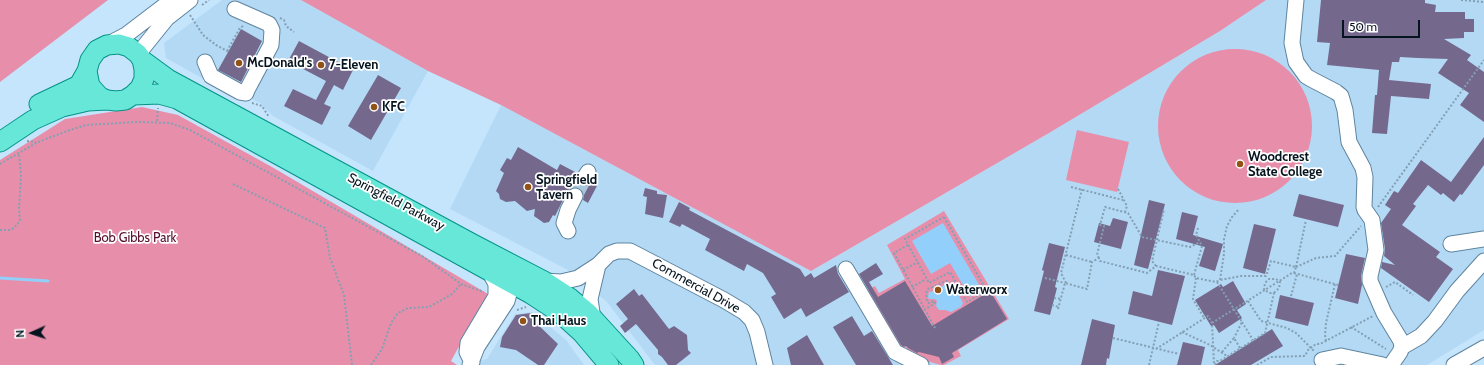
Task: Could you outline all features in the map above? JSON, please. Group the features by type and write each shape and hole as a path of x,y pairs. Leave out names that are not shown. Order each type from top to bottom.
{"main road":[{"path":"0,130 24,113 79,85 87,71 90,60 97,50 107,45 119,44 129,47 140,57 144,69 144,79 140,88 125,100 88,101 62,107 33,120 0,142"},
{"name":"Springfield Parkway","path":"140,57 168,79 457,235 560,313 582,333 608,365"},
{"path":"87,71 90,86 100,97 107,100"},
{"name":"Springfield Parkway","path":"133,95 162,95 184,103 512,283 535,294 570,298 594,319 630,358 634,365"}],"street":[{"path":"107,45 126,35 172,0"},
{"path":"1296,0 1292,43 1294,57 1306,76 1317,84 1336,92 1341,96 1345,110 1349,142 1363,168 1365,177 1364,207 1374,226 1376,250 1370,281 1384,313 1401,341 1397,356"},
{"path":"205,62 211,76 240,92 246,93 272,45 273,36 269,24 236,6"},
{"path":"140,57 167,18 193,8"},
{"path":"568,231 564,223 568,210 575,196"},
{"path":"457,235 460,243 496,263 509,274 512,283 503,300 468,343 467,352 471,363"},
{"path":"1451,244 1484,239"},
{"name":"Commercial Drive","path":"503,300 535,294 561,282 578,278 598,265 609,254 630,251 738,308 752,320 757,332 765,365"},
{"path":"1397,356 1421,336 1435,321 1457,291 1484,261"},
{"path":"594,319 590,299 598,265"},
{"path":"846,269 896,352 920,365"},
{"path":"489,271 503,300"},
{"path":"1454,365 1484,348"},
{"path":"1322,360 1341,356 1383,365"}],"path":[{"path":"186,17 193,8 209,0"},
{"path":"1461,0 1484,2"},
{"path":"193,8 203,35 216,45 229,52"},
{"path":"1268,280 1267,276 1271,261 1296,267 1316,258 1335,256 1378,207 1484,60"},
{"path":"157,122 158,103 162,95"},
{"path":"0,164 38,142 86,125 137,122 157,122 170,124 190,130 422,256 461,284 503,300 516,311 524,307 535,294"},
{"path":"0,230 11,230 17,226 20,220 19,208 21,176 19,153"},
{"path":"233,184 325,228 330,258 344,295 352,365"},
{"path":"1071,187 1123,200"},
{"path":"1052,305 1058,308 1066,283 1061,273 1082,189"},
{"path":"1118,189 1127,206 1125,212"},
{"path":"1156,266 1147,273 1100,261 1097,255 1104,226 1100,225 1105,207 1128,213 1142,237 1190,247 1200,242"},
{"path":"1164,209 1152,261 1156,266 1194,275 1196,278 1193,299 1204,318"},
{"path":"1220,280 1224,254 1224,239 1227,226 1239,209"},
{"path":"944,217 987,291 967,302 950,272 929,283 918,262 905,239 944,217"},
{"path":"1294,273 1306,220"},
{"path":"1194,275 1202,246 1196,235 1198,228"},
{"path":"908,245 894,253 935,328"},
{"path":"1066,255 1092,262 1099,258"},
{"path":"903,270 918,262"},
{"path":"1045,278 1087,289 1092,262"},
{"path":"1212,323 1294,273 1336,285 1326,323 1326,341"},
{"path":"1291,296 1297,274"},
{"path":"1196,278 1217,281 1241,276 1267,276"},
{"path":"1264,290 1265,283 1268,280 1274,278 1279,281"},
{"path":"912,287 927,279"},
{"path":"924,310 935,302 927,302 926,293 928,289 946,281 949,282 953,288"},
{"path":"1217,281 1253,340"},
{"path":"1215,365 1217,361 1265,332 1274,293 1279,288 1279,281"},
{"path":"1383,289 1395,282 1413,295"},
{"path":"371,365 382,349 391,323 398,313 408,308 429,307 452,294 461,284"},
{"path":"1264,290 1274,293"},
{"path":"1054,298 1061,299"},
{"path":"1248,300 1259,320 1287,328 1296,333 1322,360"},
{"path":"1257,365 1271,357 1305,356 1311,348 1369,318 1384,313"},
{"path":"1154,348 1208,316 1212,323 1215,365"},
{"path":"1149,365 1159,322"},
{"path":"1222,352 1234,338 1242,322"},
{"path":"1351,327 1397,356"},
{"path":"1182,332 1213,347 1227,356"},
{"path":"1113,338 1179,354"},
{"path":"1234,338 1240,348"}],"shaded area":[{"path":"222,0 301,0 428,71 373,171 273,116 260,103 227,86 209,82 166,58 164,43"},
{"name":"Woodcrest State College","path":"1266,0 1484,0 1484,330 1427,365 655,365 607,302 568,270 450,209 501,105 811,271 1049,133 1220,31"},
{"path":"943,223 982,290 970,297 950,263 931,274 912,241"},
{"path":"946,283 950,286 950,290 956,290 963,303 961,307 951,312 939,310 936,306 937,301 935,299 929,299 928,297 929,292 938,290"},
{"path":"532,312 566,340 584,365 467,365 472,362 487,359 515,314"}],"green space":[{"path":"0,0 108,0 0,82"},
{"path":"301,0 1266,0 1220,31 1049,133 811,271 501,105 428,71"},
{"path":"1235,49 1264,55 1278,62 1294,77 1299,83 1306,97 1312,126 1306,155 1299,169 1284,185 1278,190 1264,197 1235,203 1206,197 1192,190 1176,175 1171,169 1164,155 1158,126 1164,97 1171,83 1186,67 1192,62 1206,55"},
{"name":"Bob Gibbs Park","path":"142,107 178,115 272,167 488,294 451,361 457,365 0,365 0,160 65,119"},
{"path":"1077,130 1129,142 1117,192 1066,180"},
{"name":"Waterworx","path":"944,211 1009,319 958,350 961,356 944,365 941,365 912,357 905,346 897,350 863,293 875,286 879,293 905,279 887,245"}],"building":[{"path":"1321,0 1425,0 1425,3 1436,5 1435,12 1465,12 1465,19 1474,19 1474,32 1464,32 1464,38 1444,39 1471,55 1467,60 1484,72 1484,122 1460,105 1469,93 1438,73 1448,59 1400,57 1399,62 1392,62 1389,80 1431,84 1429,99 1391,96 1387,134 1372,133 1375,95 1377,95 1379,70 1327,65 1330,43 1317,42"},
{"name":"McDonald's","path":"241,29 262,41 241,82 218,70"},
{"path":"299,41 353,70 343,90 334,85 324,104 331,107 322,125 284,106 293,89 316,100 326,81 288,61"},
{"name":"KFC","path":"378,75 401,88 371,140 348,126"},
{"path":"1484,137 1484,165 1462,195 1460,194 1454,202 1443,193 1441,195 1428,185 1413,204 1416,206 1402,225 1440,252 1436,257 1453,269 1429,302 1381,268 1382,262 1395,265 1384,256 1385,249 1381,223 1391,209 1385,205 1394,191 1398,193 1421,160 1451,182"},
{"name":"Springfield Tavern","path":"518,147 557,170 560,164 577,173 577,181 581,185 589,185 593,181 598,184 588,203 583,200 584,195 579,188 570,188 555,216 553,215 549,222 544,223 534,216 535,209 527,211 515,201 506,202 500,199 499,194 496,191 504,173 500,170 507,158 511,160"},
{"path":"645,188 657,191 657,194 667,195 663,218 645,214 647,197 643,196"},
{"path":"1299,194 1344,205 1338,227 1293,216"},
{"path":"1149,200 1165,204 1148,269 1134,265"},
{"path":"679,202 690,208 689,210 800,269 805,277 811,273 814,278 836,265 838,274 849,292 806,317 801,308 784,319 771,297 776,294 763,273 747,264 744,271 705,250 710,239 682,224 680,227 669,222"},
{"path":"1182,212 1198,216 1193,235 1223,244 1215,271 1199,266 1205,247 1176,239"},
{"path":"1113,218 1128,222 1121,249 1094,242 1099,223 1110,226"},
{"path":"1254,224 1276,229 1265,274 1243,268"},
{"path":"1049,243 1065,247 1050,315 1034,311"},
{"path":"1346,254 1365,258 1361,276 1362,285 1358,304 1335,298"},
{"path":"876,263 883,274 869,282 878,297 905,281 932,326 990,291 1007,319 952,353 954,357 942,364 939,357 919,352 917,353 906,346 904,347 901,345 859,274"},
{"path":"1158,270 1185,276 1172,325 1128,314 1133,291 1152,296"},
{"path":"1233,281 1246,304 1237,310 1242,318 1219,333 1214,325 1211,326 1195,300 1221,284 1223,287"},
{"path":"634,289 639,296 642,294 669,329 674,326 687,335 688,350 691,353 676,365 668,365 658,354 658,350 636,324 625,333 620,326 628,319 616,304"},
{"path":"1280,295 1314,303 1308,326 1275,318"},
{"path":"531,313 536,317 534,321 558,344 544,365 538,365 516,350 500,347 502,337 516,315"},
{"path":"852,316 864,336 872,331 893,365 856,365 833,327"},
{"path":"1092,319 1115,325 1109,359 1107,358 1106,365 1081,365"},
{"path":"1272,329 1283,346 1251,365 1215,365"},
{"path":"807,335 824,365 791,365 787,348"},
{"path":"1183,342 1205,347 1201,365 1177,365"}],"waterway":[{"path":"0,278 48,281"}],"tunnel":[{"path":"575,196 585,177"}],"place":[{"name":"McDonald's","path":"239,63"},
{"name":"7-Eleven","path":"321,65"},
{"name":"KFC","path":"374,107"},
{"name":"Woodcrest State College","path":"1240,164"},
{"name":"Springfield Tavern","path":"528,187"},
{"name":"Waterworx","path":"938,290"},
{"name":"Thai Haus","path":"523,321"}]}
